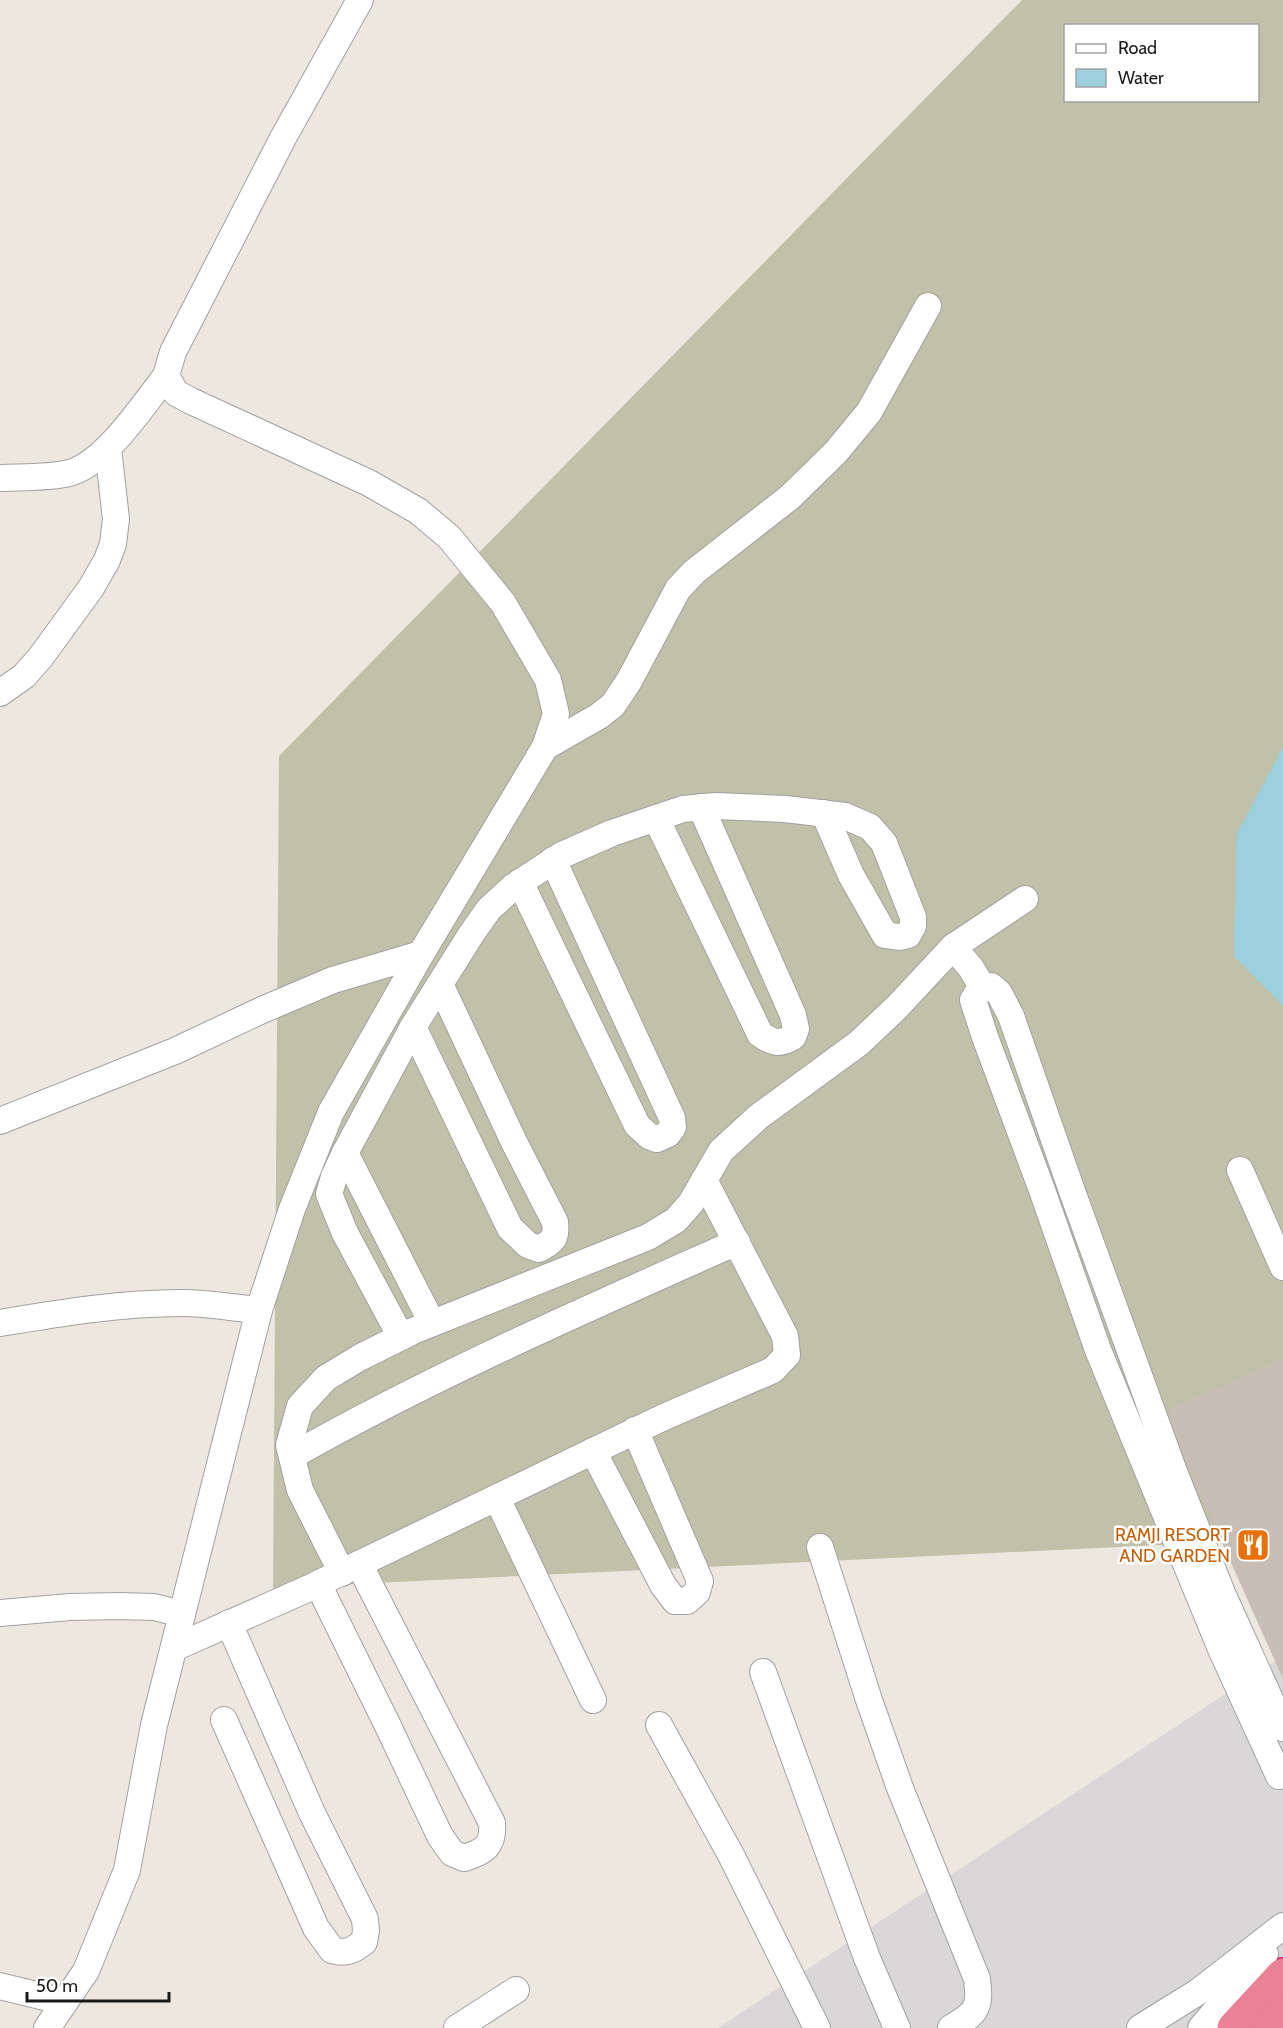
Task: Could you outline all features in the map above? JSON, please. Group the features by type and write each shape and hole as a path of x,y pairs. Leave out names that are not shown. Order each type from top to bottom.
{"highway":[{"path":"1234,2028 1283,1975"},
{"path":"1271,2028 1283,2015"}],"street":[{"path":"0,478 69,474 86,467 108,448 166,376 173,352 283,138 360,0"},
{"path":"545,747 599,716 613,705 629,681 678,589 694,572 790,496 836,452 869,412 928,306"},
{"path":"47,2028 86,1971 127,1870 154,1725 259,1310 292,1209 331,1112 421,954 545,747 556,714 548,680 503,603 449,537 418,511 369,483 176,393 166,376"},
{"path":"0,693 24,676 40,658 107,560 113,544 116,519 108,448"},
{"path":"401,1337 345,1233 329,1194 345,1152 413,1027 489,909 520,882 553,860 612,833 683,809 743,806 824,813 845,816 870,827 884,843 913,917 913,926 908,935 899,938 885,935 851,874 824,813"},
{"path":"656,818 760,1034 772,1042 783,1043 793,1037 796,1029 793,1015 701,807"},
{"path":"520,882 637,1125 649,1136 657,1139 668,1134 673,1127 672,1118 553,860"},
{"path":"318,1584 440,1836 452,1853 464,1858 477,1855 488,1846 493,1836 492,1823 351,1568 300,1490 289,1445 300,1406 326,1378 401,1337 648,1237 676,1220 691,1203 721,1150 758,1117 859,1043 897,1007 953,947 1025,898"},
{"path":"953,947 971,968 983,988"},
{"path":"0,1120 175,1051 333,980 421,954"},
{"path":"413,1027 510,1228 528,1245 539,1249 552,1242 557,1233 555,1222 514,1142 440,984"},
{"path":"1279,1776 1221,1649 1098,1350 985,1037 974,1000 983,988 992,986 999,993 1011,1016 1173,1469 1222,1593 1283,1728"},
{"path":"345,1152 432,1323"},
{"path":"1240,1170 1283,1268"},
{"path":"174,1648 318,1584 635,1430 773,1370 787,1355 785,1336 704,1180"},
{"path":"292,1456 365,1415 514,1342 737,1242"},
{"path":"0,1323 85,1309 148,1304 184,1303 259,1310"},
{"path":"593,1451 663,1585 675,1601 687,1601 697,1593 700,1581 635,1430"},
{"path":"497,1498 593,1700"},
{"path":"820,1547 900,1788 977,1979 978,2007 971,2016 951,2028"},
{"path":"0,1613 119,1606 154,1607 182,1614"},
{"path":"224,1720 316,1928 332,1950 345,1953 355,1949 364,1942 365,1919 312,1813 229,1623"},
{"path":"763,1672 867,1958 897,2028"},
{"path":"658,1725 730,1855 818,2028"},
{"path":"1140,2028 1198,1992 1283,1926"},
{"path":"1201,2028 1283,1933"},
{"path":"0,1986 65,2002"},
{"path":"457,2028 516,1990"}],"shaded area":[{"path":"1022,0 1283,0 1283,1539 273,1588 279,756"},
{"path":"1283,1656 1283,2028 718,2028"}],"water":[{"path":"1283,747 1283,1006 1234,956 1237,833"}],"building":[{"name":"RAMJI RESORT AND GARDEN","path":"1283,1359 1283,1679 1186,1462 1168,1410"}],"place":[{"name":"RAMJI RESORT AND GARDEN","path":"1253,1545"}]}
